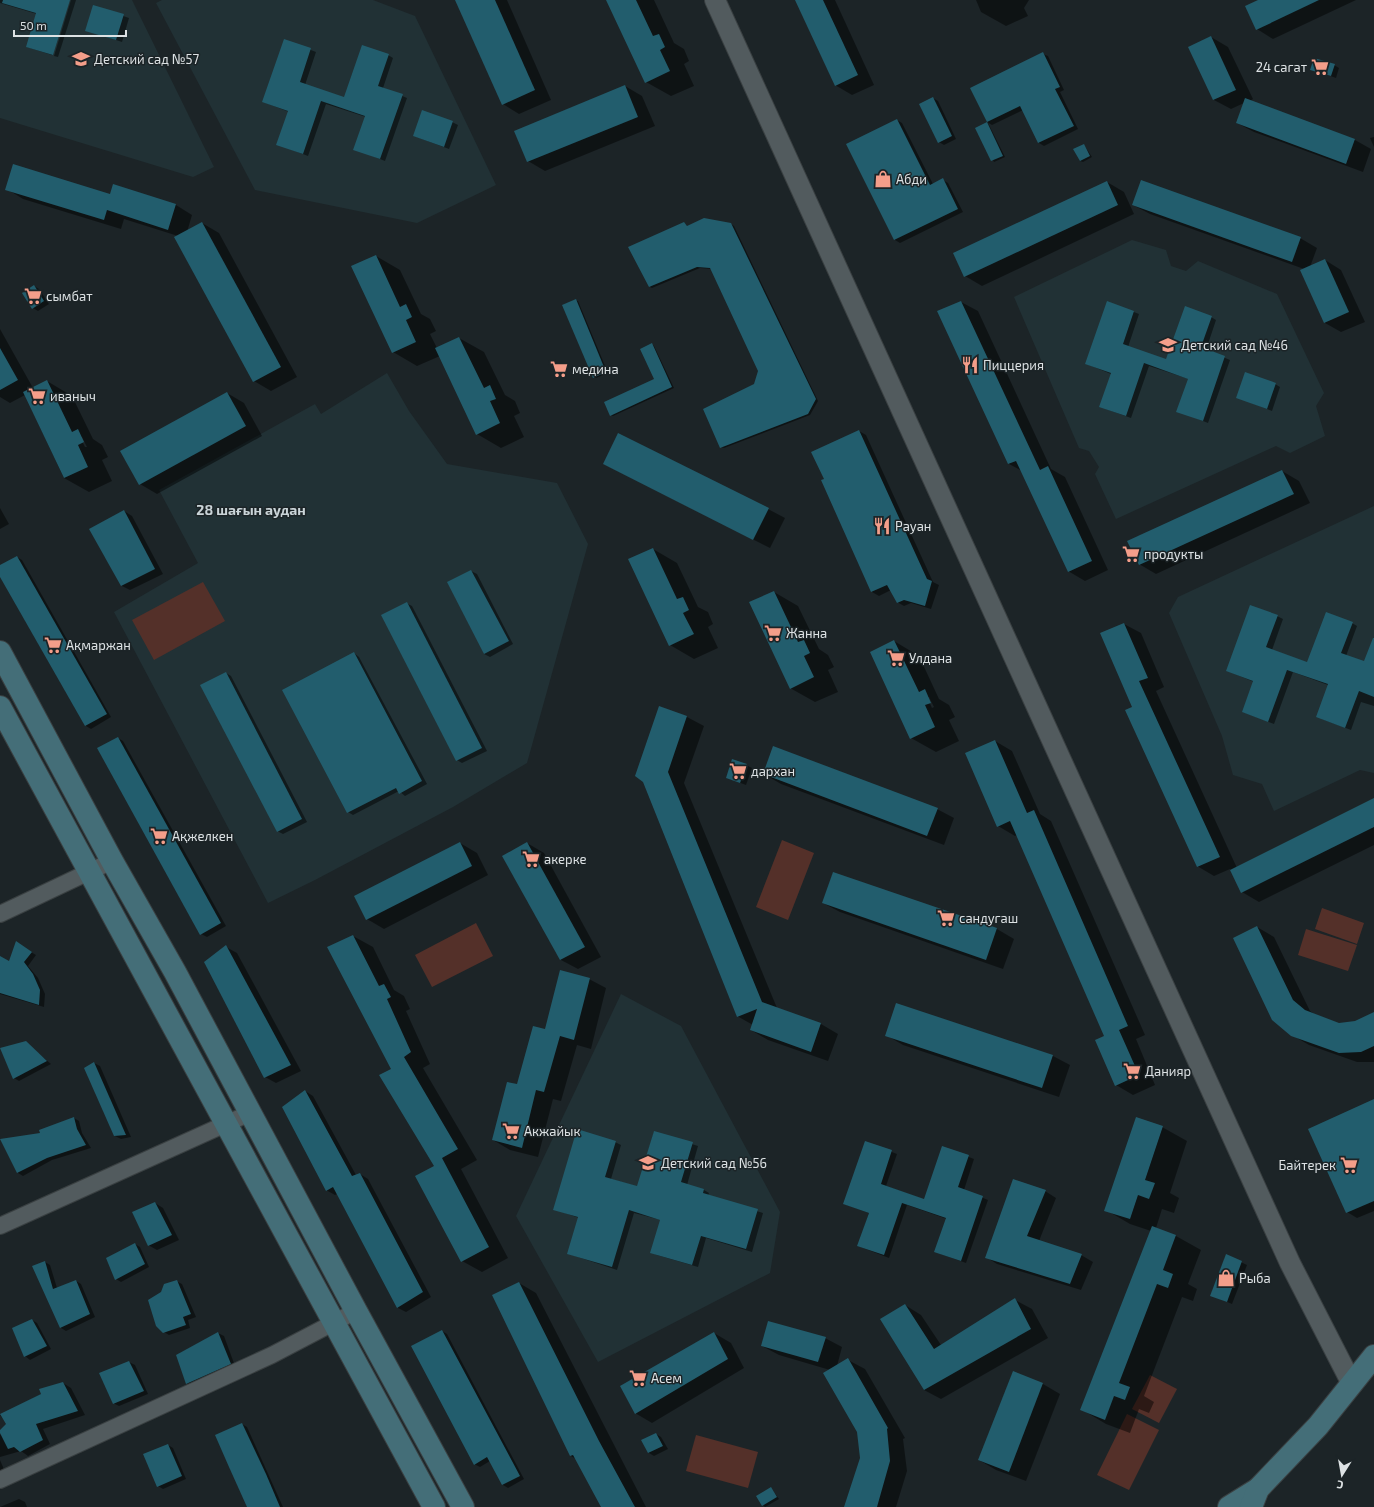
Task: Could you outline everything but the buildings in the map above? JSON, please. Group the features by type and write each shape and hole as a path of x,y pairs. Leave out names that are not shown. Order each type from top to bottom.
{"main road":[{"path":"0,652 112,861 175,972 356,1311 463,1507"},
{"path":"0,707 434,1507"},
{"path":"1229,1507 1255,1498 1318,1426 1374,1356"}],"street":[{"path":"714,0 1290,1263 1352,1384"},
{"path":"0,914 112,861"},
{"path":"0,1226 162,1151 226,1125 250,1113"},
{"path":"0,1480 272,1355 356,1311"}],"shaded area":[{"name":"Детский сад №57","path":"0,0 132,0 214,167 193,177 0,118"},
{"path":"162,0 373,0 415,16 496,185 417,223 255,190 156,3"},
{"name":"Детский сад №46","path":"1132,240 1166,250 1171,266 1186,271 1198,261 1277,294 1324,393 1316,406 1325,436 1290,453 1276,446 1116,519 1095,474 1099,467 1089,451 1079,448 1014,297"},
{"path":"387,373 409,411 447,464 557,483 588,544 527,763 453,807 315,880 268,903 114,612 198,563 159,490 315,404 321,414"},
{"path":"1374,506 1374,773 1360,770 1274,811 1262,784 1233,775 1222,736 1169,613 1178,597"},
{"path":"203,582 225,621 154,660 132,620"},
{"path":"782,840 814,853 788,920 756,907"},
{"path":"1322,908 1364,923 1357,944 1315,929"},
{"path":"476,923 493,956 432,987 415,955"},
{"path":"1306,929 1357,945 1348,971 1298,955"},
{"name":"Детский сад №56","path":"621,994 681,1026 780,1212 770,1273 598,1362 516,1216"},
{"path":"1150,1375 1177,1389 1159,1423 1132,1409"},
{"path":"1127,1414 1159,1430 1129,1490 1097,1475"},
{"path":"696,1435 758,1452 748,1488 686,1471"}],"place":[{"name":"Детский сад №57","path":"81,59"},
{"name":"24 сагат","path":"1320,67"},
{"name":"Абди","path":"883,179"},
{"name":"сымбат","path":"33,296"},
{"name":"Детский сад №46","path":"1168,345"},
{"name":"Пиццерия","path":"970,365"},
{"name":"медина","path":"559,369"},
{"name":"иваныч","path":"37,396"},
{"name":"Рауан","path":"882,526"},
{"name":"продукты","path":"1131,554"},
{"name":"Жанна","path":"773,633"},
{"name":"Ақмаржан","path":"53,645"},
{"name":"Улдана","path":"896,658"},
{"name":"дархан","path":"738,771"},
{"name":"Ақжелкен","path":"159,836"},
{"name":"акерке","path":"531,859"},
{"name":"сандугаш","path":"946,918"},
{"name":"Данияр","path":"1132,1071"},
{"name":"Акжайык","path":"511,1131"},
{"name":"Детский сад №56","path":"648,1163"},
{"name":"Байтерек","path":"1349,1165"},
{"name":"Рыба","path":"1226,1278"},
{"name":"Асем","path":"638,1378"}],"district":[{"name":"28 шағын аудан","path":"251,510"}]}
